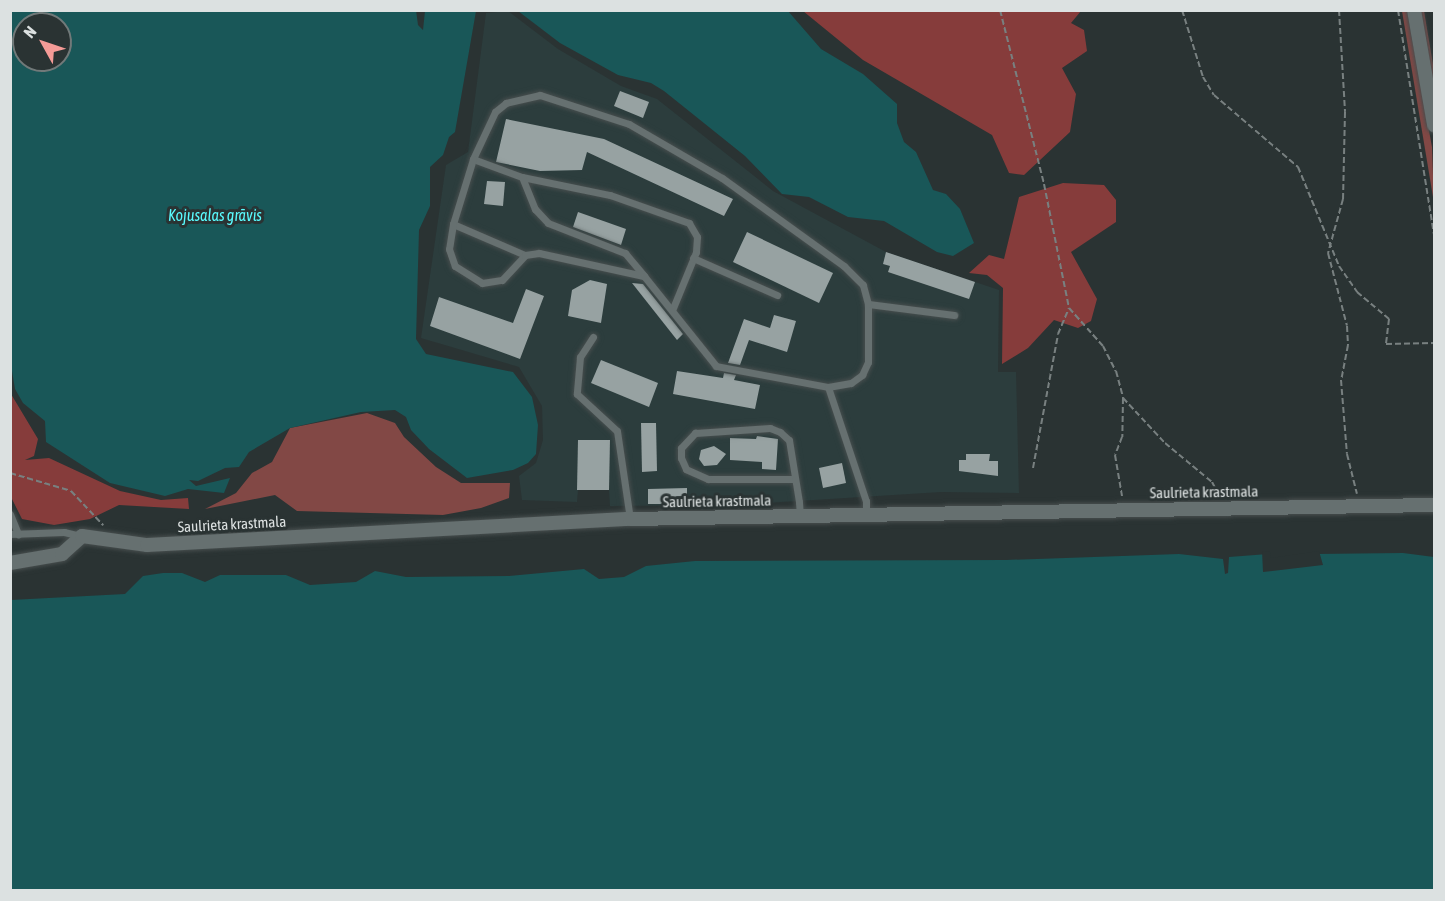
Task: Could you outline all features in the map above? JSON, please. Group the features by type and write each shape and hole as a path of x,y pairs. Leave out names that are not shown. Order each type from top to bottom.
{"street":[{"path":"1414,10 1434,125"},
{"name":"Saulrieta krastmala","path":"82,536 147,545 630,519 1434,505"},
{"path":"10,563 62,554 82,536"}],"lane":[{"path":"522,177 535,208 548,223 625,253 673,308 716,366 828,387 851,383 862,375 868,362 868,304 862,285 844,266 722,178 629,124 540,95 506,103 495,112 473,159 453,224 449,249 455,266 482,283 502,280 525,255"},
{"path":"473,159 522,177 610,195 689,223 697,237 693,258 673,308"},
{"path":"453,224 525,255 559,256 644,276"},
{"path":"693,258 777,295"},
{"path":"868,304 954,315"},
{"path":"593,337 580,357 578,394 617,431 630,519"},
{"path":"828,387 866,501 866,514"},
{"path":"795,479 708,479 686,469 681,459 681,448 695,433 770,428 789,440 795,479 800,515"},
{"path":"10,514 14,534 64,532 82,536"}],"path":[{"path":"1000,10 1044,184 1069,308 1103,346 1116,371 1123,398 1122,437 1118,446 1116,464 1120,474 1123,510"},
{"path":"1182,10 1203,77 1214,94 1298,167 1339,267 1357,291 1389,319 1386,344 1434,343"},
{"path":"1339,10 1345,112 1343,199 1328,253 1347,326 1348,345 1341,380 1347,453 1356,479 1358,507"},
{"path":"1398,10 1434,234"},
{"path":"1033,468 1058,334 1069,308"},
{"path":"1123,398 1165,443 1212,483 1218,492 1220,508"},
{"path":"10,473 70,491 116,540"}],"shaded area":[{"path":"508,11 558,49 621,86 657,99 773,191 886,252 999,290 998,372 1016,372 1019,493 941,492 732,505 610,506 609,490 578,490 577,502 522,500 519,476 536,463 543,440 542,406 519,367 421,338 446,165 468,152 486,13"},
{"path":"803,11 1081,11 1071,23 1084,30 1087,51 1062,68 1076,94 1070,132 1024,175 1009,173 992,135 863,60"},
{"path":"1402,11 1407,11 1432,147 1434,203"},
{"path":"1419,11 1424,11 1434,71 1434,96"},
{"path":"1063,183 1104,185 1116,200 1116,222 1071,252 1097,299 1091,321 1078,328 1054,320 1028,348 1002,364 1003,288 987,275 969,273 989,255 1004,259 1019,197"},
{"path":"11,394 38,439 34,456 25,460 49,458 120,491 161,500 188,498 189,509 119,505 90,519 54,525 22,519 11,497"},
{"path":"367,413 395,423 404,437 436,467 461,483 510,483 509,498 481,508 443,515 297,511 275,495 205,509 236,493 252,473 272,462 290,428"}],"water":[{"name":"Kojusalas grāvis","path":"416,10 418,25 423,30 425,11 476,11 455,132 449,137 443,155 430,167 430,206 419,230 416,339 426,354 513,372 532,397 538,425 536,454 528,463 513,470 467,478 429,449 411,430 406,417 395,410 361,412 290,428 249,452 239,467 225,468 198,481 189,480 196,486 230,478 224,493 188,489 165,496 110,483 46,442 45,421 23,403 15,389 11,365 11,11"},
{"path":"518,11 788,11 821,49 863,74 897,104 897,123 904,142 916,152 933,190 946,194 960,209 974,243 953,256 937,252 884,221 848,217 809,197 782,194 745,156 664,91 651,83 618,75 560,43"},
{"path":"1403,553 1434,557 1434,890 11,890 11,600 125,594 143,576 163,573 182,573 205,582 220,575 286,575 310,585 356,582 375,571 406,577 509,576 584,569 599,579 624,577 646,566 695,561 1006,560 1179,554 1223,559 1225,574 1228,573 1229,557 1268,554 1268,561 1315,554"}],"pier":[{"path":"1262,551 1270,552 1271,558 1319,551 1323,565 1263,572"}],"building":[{"path":"620,91 649,102 643,118 614,106"},
{"path":"506,119 604,139 733,199 724,216 587,152 582,170 540,171 496,162"},
{"path":"487,181 505,182 503,206 484,204"},
{"path":"578,212 626,229 621,245 573,227"},
{"path":"747,232 833,273 819,303 733,262"},
{"path":"886,252 975,282 969,299 888,272 890,266 883,264"},
{"path":"590,280 607,284 601,323 568,316 572,290"},
{"path":"632,283 643,284 683,334 677,340"},
{"path":"526,289 544,296 520,359 430,326 439,297 513,323"},
{"path":"774,315 796,321 787,352 749,340 740,365 728,363 744,319 770,328"},
{"path":"601,360 658,383 649,407 591,383"},
{"path":"677,371 723,378 724,373 736,375 734,380 760,385 755,409 673,394"},
{"path":"641,423 656,423 657,471 642,472"},
{"path":"757,436 778,439 776,470 762,469 762,462 730,460 730,438 756,439"},
{"path":"578,440 610,440 609,490 577,490"},
{"path":"714,446 726,454 717,465 704,466 699,459 701,450"},
{"path":"966,454 990,454 989,461 998,461 998,476 959,471 959,460 966,460"},
{"path":"842,463 846,483 823,488 819,468"},
{"path":"687,488 687,504 648,504 648,489"}]}
